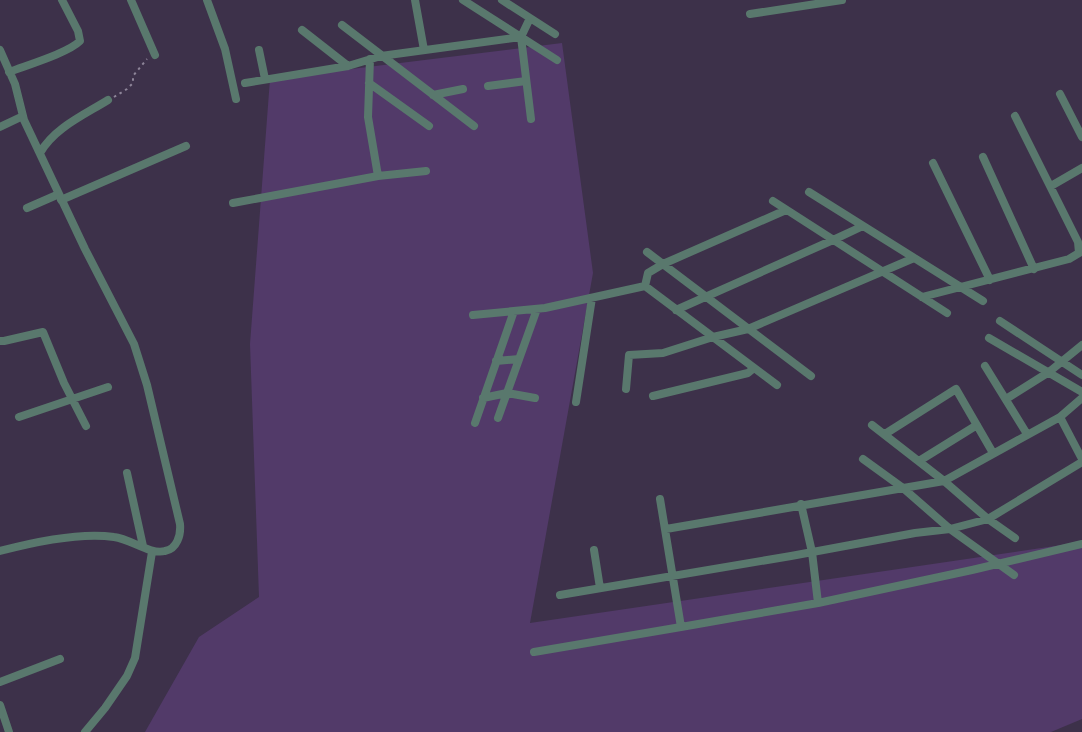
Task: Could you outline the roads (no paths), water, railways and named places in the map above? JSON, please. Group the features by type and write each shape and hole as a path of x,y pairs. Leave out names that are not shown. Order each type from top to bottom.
{"street":[{"path":"9,72 63,51 80,41 75,24 62,0"},
{"path":"132,0 155,55"},
{"path":"206,0 226,49 236,99"},
{"path":"415,0 424,50"},
{"path":"463,0 557,60"},
{"path":"502,0 555,34"},
{"path":"750,14 842,0"},
{"path":"530,18 521,37 531,118"},
{"path":"342,25 474,126"},
{"path":"302,30 348,66"},
{"path":"245,83 348,66 381,56 521,37"},
{"path":"0,50 40,154 85,250 134,344 147,385 181,534 175,546 167,551 152,552 132,541 114,537 76,537 0,551"},
{"path":"259,50 266,79"},
{"path":"370,59 368,117 378,176"},
{"path":"488,86 526,81"},
{"path":"369,83 429,126"},
{"path":"433,95 463,89"},
{"path":"1060,94 1082,137"},
{"path":"40,154 44,146 60,130 108,100"},
{"path":"0,127 24,116"},
{"path":"922,297 1034,269 1069,259 1079,253 1078,242 1015,116"},
{"path":"27,208 60,197 186,146"},
{"path":"983,157 1034,269"},
{"path":"933,163 990,280"},
{"path":"1051,186 1082,168"},
{"path":"233,203 378,176 426,171"},
{"path":"809,192 983,301"},
{"path":"773,201 947,313"},
{"path":"645,286 648,273 663,264 786,210"},
{"path":"676,310 863,226"},
{"path":"647,252 810,376"},
{"path":"626,389 629,355 662,353 713,337 748,329 914,258"},
{"path":"474,315 537,309 645,286"},
{"path":"645,286 777,385"},
{"path":"576,402 592,298"},
{"path":"498,418 537,309"},
{"path":"475,422 514,311"},
{"path":"1000,321 1082,375"},
{"path":"0,341 43,332 64,384 86,426"},
{"path":"989,338 1082,392"},
{"path":"1006,399 1049,372 1082,344"},
{"path":"496,361 519,359"},
{"path":"985,366 1028,434"},
{"path":"653,396 748,373 754,368"},
{"path":"19,417 108,387"},
{"path":"885,434 956,389 993,453"},
{"path":"483,398 507,393 535,398"},
{"path":"666,530 802,504 944,480 1060,417 1082,398"},
{"path":"560,595 915,533 950,529 988,519 1082,460 1060,417"},
{"path":"872,424 944,480 988,519 1015,538"},
{"path":"919,461 977,425"},
{"path":"863,458 950,529 1014,575"},
{"path":"127,473 143,546"},
{"path":"660,499 681,627"},
{"path":"802,504 812,552 818,603"},
{"path":"534,652 818,603 1082,544"},
{"path":"594,550 600,588"},
{"path":"85,732 105,708 126,676 135,658 152,552"},
{"path":"0,682 60,659"},
{"path":"0,705 9,732"}]}
